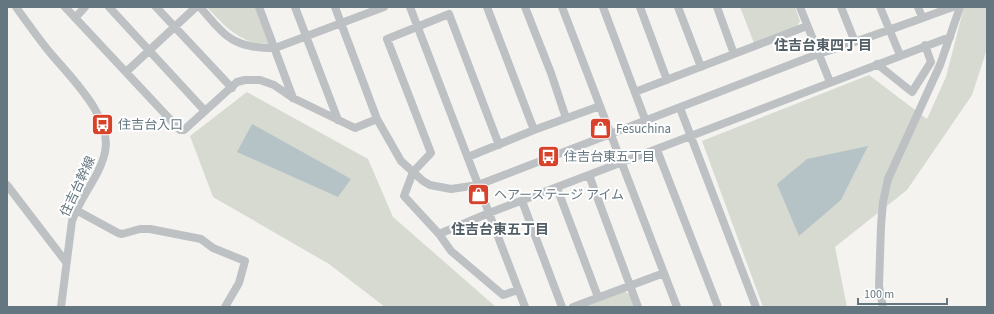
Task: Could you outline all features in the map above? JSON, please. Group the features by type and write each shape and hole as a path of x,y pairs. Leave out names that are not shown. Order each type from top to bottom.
{"street":[{"name":"住吉台幹線","path":"16,7 90,101 101,121 105,133 106,144 103,158 76,210 72,221 61,307"},
{"path":"65,7 180,130 184,130 240,80 260,80 274,85 293,98 355,128 377,119"},
{"path":"75,18 85,7"},
{"path":"109,7 205,112"},
{"path":"156,7 232,88"},
{"path":"126,72 196,7"},
{"path":"200,7 230,39 258,48 275,48 341,24 375,9 384,7"},
{"path":"259,7 293,98"},
{"path":"295,7 338,120"},
{"path":"335,7 377,119 401,161 423,181 430,185 451,189 478,185 646,122 818,54 953,7"},
{"path":"410,7 525,307"},
{"path":"487,7 534,130"},
{"path":"525,7 551,73 566,118"},
{"path":"562,7 677,307"},
{"path":"603,7 646,122"},
{"path":"640,7 667,80"},
{"path":"678,7 700,67"},
{"path":"716,7 734,54"},
{"path":"800,7 830,82"},
{"path":"841,7 855,42"},
{"path":"880,7 888,30 900,55"},
{"path":"918,7 922,17"},
{"path":"883,307 879,286 882,202 888,179 940,65 960,7"},
{"path":"498,145 449,14 387,39 431,153 413,172 404,196 439,234 451,251 503,295 518,290"},
{"path":"635,92 807,26"},
{"path":"439,234 489,213 657,150 925,45 950,37"},
{"path":"877,64 912,92 932,62 925,45"},
{"path":"468,157 534,130 600,106"},
{"path":"680,108 756,307"},
{"path":"657,150 718,307"},
{"path":"589,175 638,307"},
{"path":"7,185 66,262"},
{"path":"557,188 598,297"},
{"path":"522,201 562,307"},
{"path":"76,210 118,233 122,234 140,229 150,229 201,239 213,248 245,261 239,283 225,307"},
{"path":"573,307 664,273"}],"shaded area":[{"path":"207,7 256,7 269,44 246,40 228,28"},
{"path":"740,7 795,7 800,21 797,26 754,43"},
{"path":"964,7 987,7 987,49 972,95 907,190 835,247 847,307 763,307 702,141 869,75 927,119 946,77"},
{"path":"247,92 368,159 393,217 496,307 385,307 329,264 213,197 190,136"},
{"path":"252,124 351,179 338,197 237,152"},
{"path":"868,146 841,200 799,236 777,184 807,159"},
{"path":"623,291 630,294 635,307 581,307"}],"place":[{"name":"住吉台入口","path":"103,124"},
{"name":"Fesuchina","path":"601,128"},
{"name":"住吉台東五丁目","path":"549,156"},
{"name":"ヘアーステージ アイム","path":"478,194"}],"district":[{"name":"住吉台東四丁目","path":"823,45"},
{"name":"住吉台東五丁目","path":"500,229"}]}
